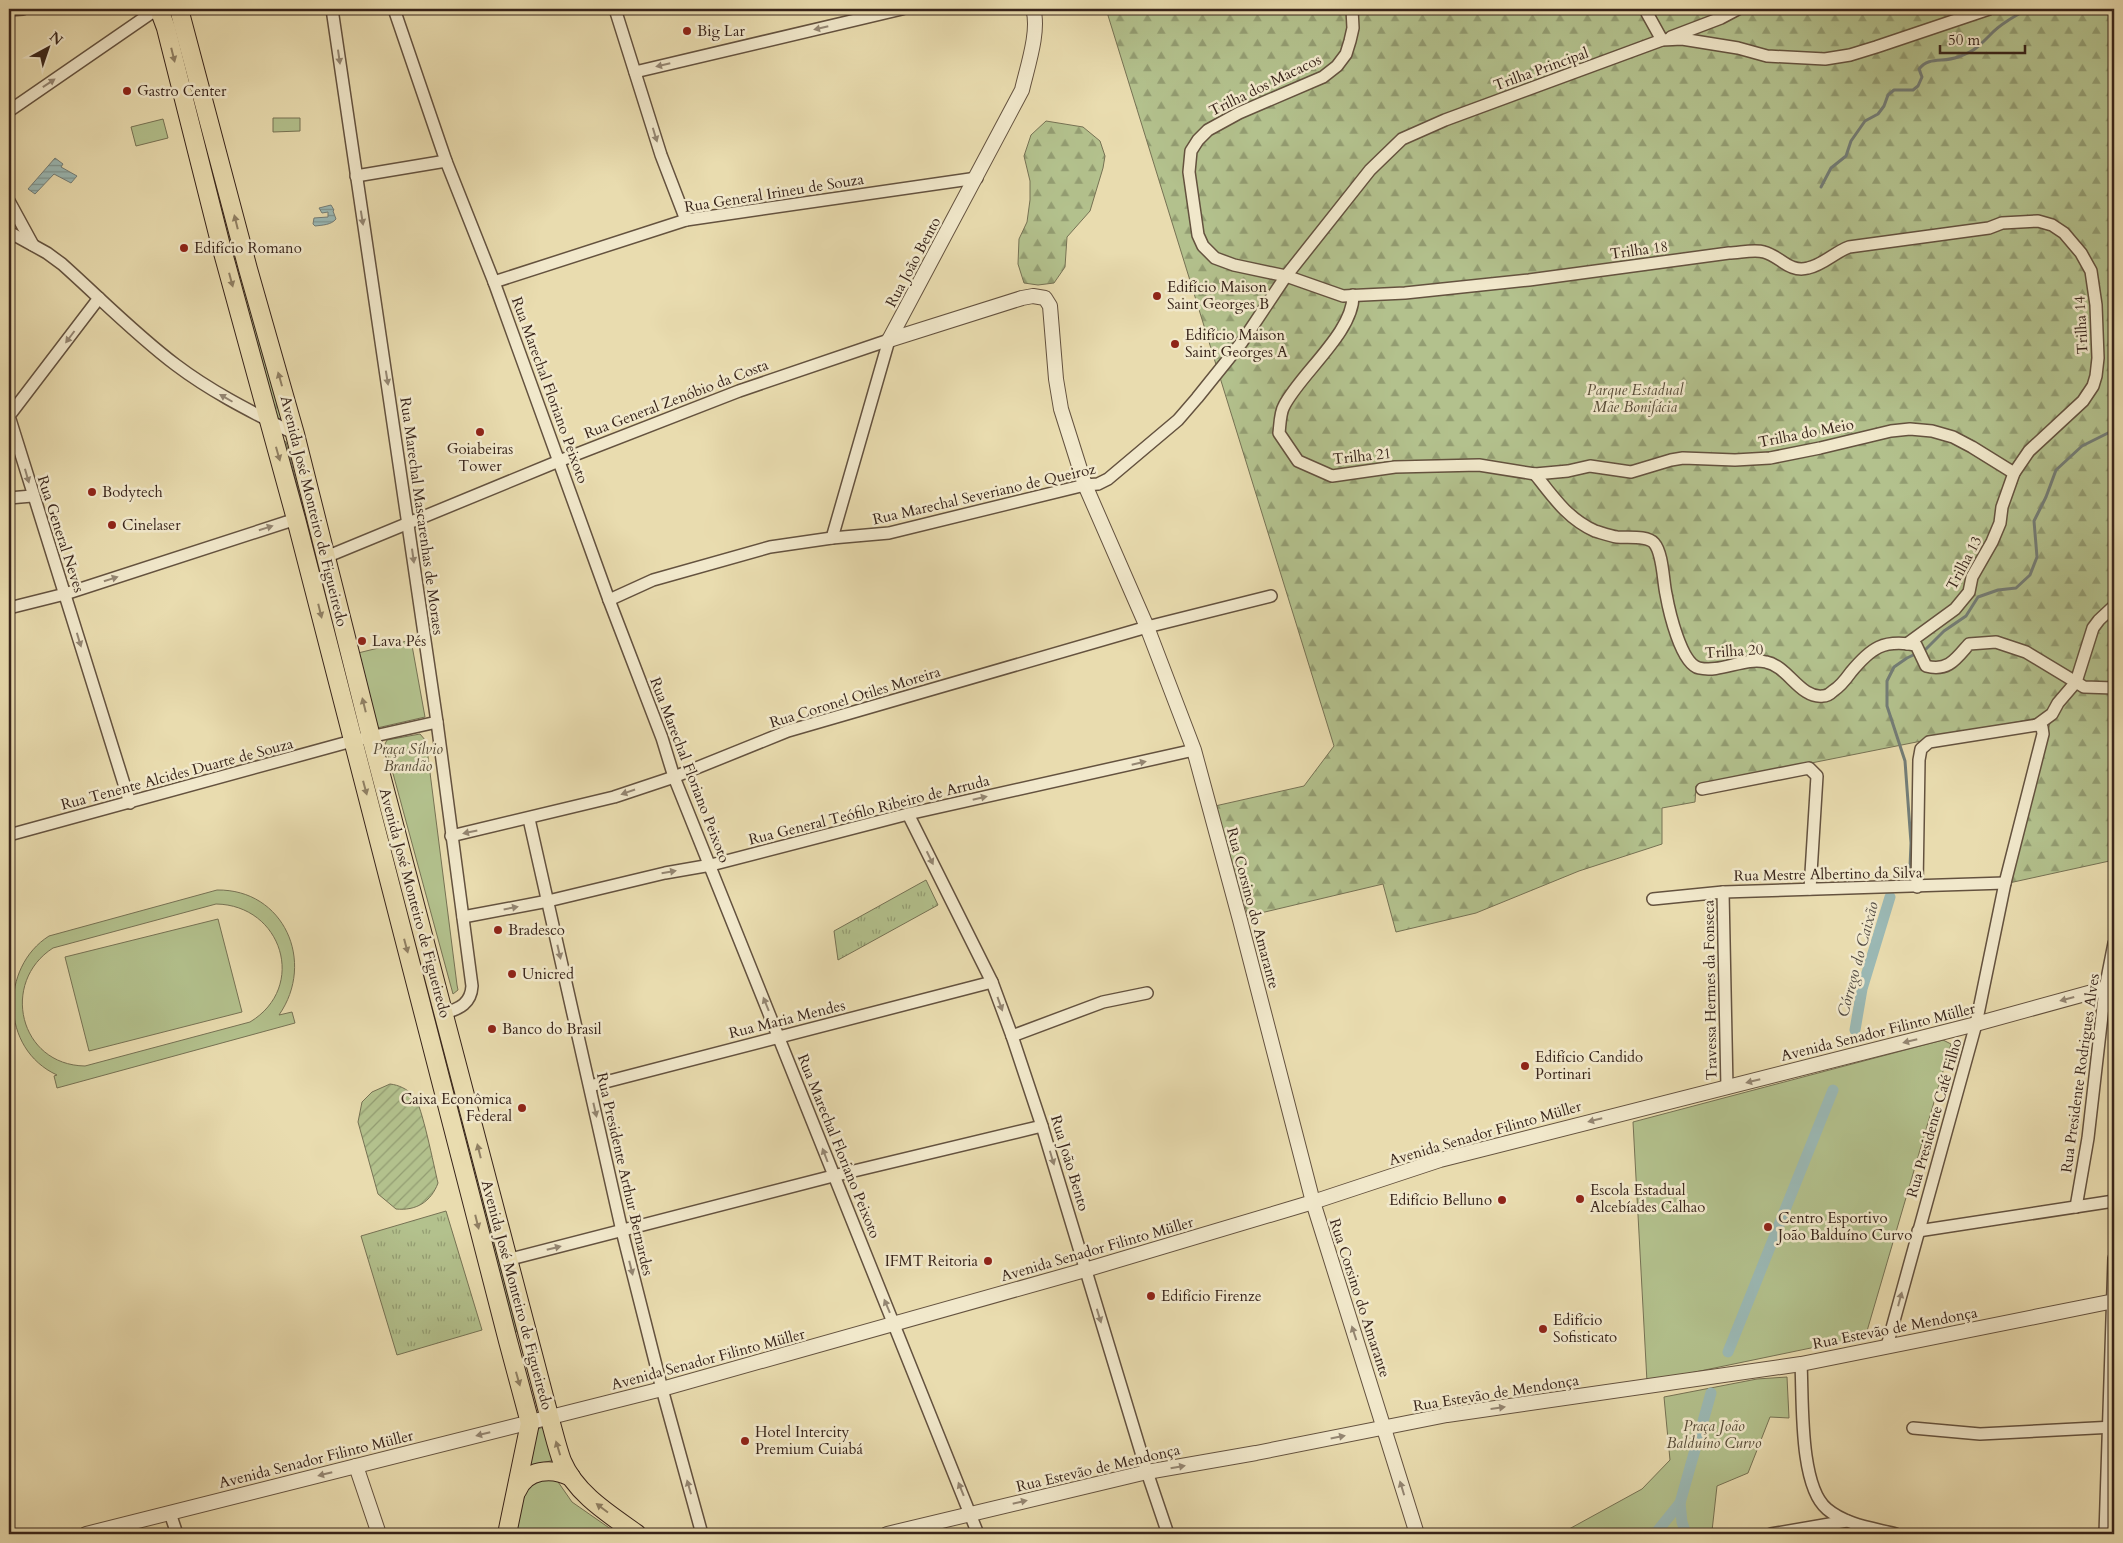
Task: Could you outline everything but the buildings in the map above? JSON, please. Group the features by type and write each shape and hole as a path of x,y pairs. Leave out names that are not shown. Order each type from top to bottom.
{"main road":[{"name":"Avenida José Monteiro de Figueiredo","path":"158,9 166,28 223,251 296,519 530,1423"},
{"name":"Avenida José Monteiro de Figueiredo","path":"179,9 248,269 295,434 371,737 549,1418 562,1462 571,1478"},
{"path":"508,1534 530,1423"},
{"path":"516,1494 522,1482 531,1475 552,1470 571,1478 592,1500 637,1534"}],"street":[{"path":"9,10 23,9"},
{"path":"9,111 158,9"},
{"name":"Rua Marechal Mascarenhas de Moraes","path":"332,9 409,524 472,992 463,1006 444,1013"},
{"name":"Rua Marechal Floriano Peixoto","path":"394,9 446,161 494,282 609,600 662,738 674,777 711,865 833,1176 895,1324 978,1534"},
{"path":"615,9 661,155 686,220"},
{"path":"635,72 902,9"},
{"name":"Rua João Bento","path":"832,538 889,340 977,178 1022,90 1030,55 1035,16 1033,9"},
{"name":"Trilha dos Macacos","path":"1286,276 1216,258 1204,246 1198,235 1193,208 1189,172 1191,151 1208,130 1239,113 1323,77 1337,66 1346,54 1350,41 1353,28 1352,9"},
{"path":"1646,9 1662,40 1721,18 1738,9"},
{"name":"Trilha Principal","path":"1213,379 1247,335 1286,276 1370,170 1402,139 1445,120 1662,40 1692,40 1738,48 1766,56 1825,59 1850,55 1990,9"},
{"path":"356,176 446,161"},
{"name":"Rua General Irineu de Souza","path":"494,282 686,220 977,178"},
{"path":"9,201 33,245"},
{"name":"Trilha 14","path":"1989,228 2002,223 2038,221 2064,233 2081,253 2091,271 2096,305 2098,358 2093,386 2083,401 2029,451 2014,473"},
{"name":"Trilha 18","path":"1286,276 1343,296 1405,293 1500,283 1729,253 1764,252 1792,268 1800,270 1818,265 1838,251 1850,247 1989,228"},
{"path":"9,232 62,264 153,347 176,365 226,398 295,434"},
{"name":"Trilha 21","path":"1353,295 1353,302 1344,326 1283,407 1279,433 1298,461 1332,476 1395,467 1479,465 1535,474"},
{"name":"Rua General Zenóbio da Costa","path":"326,557 560,461 739,391 889,340 1022,298 1033,296 1045,298"},
{"name":"Rua General Neves","path":"99,298 9,416 32,496 65,594 130,803"},
{"name":"Rua Corsino do Amarante","path":"1045,298 1050,306 1056,379 1061,409 1073,441 1085,485 1147,627 1194,750 1240,920 1312,1202 1417,1534"},
{"name":"Rua Marechal Severiano de Queiroz","path":"609,600 653,580 770,547 832,538 889,533 1085,485 1098,484 1113,476 1178,420 1213,379"},
{"name":"Trilha do Meio","path":"1535,474 1568,471 1590,466 1631,472 1683,458 1735,460 1770,458 1891,431 1910,429 1932,431 1953,437 2014,473"},
{"name":"Trilha 13","path":"1912,644 1955,609 1969,592 1972,577 1992,542 2000,523 2002,506 2014,473"},
{"name":"Trilha 20","path":"1535,474 1557,502 1574,519 1596,531 1616,537 1649,540 1654,543 1660,558 1666,596 1682,652 1691,664 1698,668 1716,668 1760,661 1768,662 1808,693 1821,697 1827,696 1838,688 1866,653 1880,646 1912,644"},
{"path":"9,498 32,496"},
{"path":"9,608 65,594 296,519"},
{"name":"Rua Coronel Otiles Moreira","path":"451,836 529,819 614,797 674,777 788,731 1147,627 1271,596"},
{"path":"1917,887 1919,760 1921,749 1929,742 2037,724 2052,714 2058,702 2076,682 2093,628 2098,620 2114,606"},
{"path":"1912,644 1926,666 1934,668 1950,665 1969,644 1996,642 2026,652 2084,686 2114,688"},
{"name":"Rua Tenente Alcides Duarte de Souza","path":"9,835 352,741 437,722"},
{"name":"Rua Presidente Café Filho","path":"1887,1346 1976,1024 2005,883 2043,734 2042,727 2037,724"},
{"name":"Rua General Teófilo Ribeiro de Arruda","path":"463,918 548,901 665,873 711,865 908,814 1194,750"},
{"path":"1702,790 1809,768 1814,771 1817,776 1810,889"},
{"name":"Rua João Bento","path":"908,814 992,982 1012,1036 1042,1126 1147,1472 1168,1534"},
{"name":"Rua Presidente Arthur Bernardes","path":"529,819 622,1232 662,1389 702,1534"},
{"name":"Rua Mestre Albertino da Silva","path":"1653,899 1723,892 2005,883"},
{"name":"Travessa Hermes da Fonseca","path":"1723,892 1727,1088"},
{"name":"Rua Presidente Rodrigues Alves","path":"2076,1207 2110,988 2114,943"},
{"name":"Rua Maria Mendes","path":"590,1086 992,982"},
{"name":"Avenida Senador Filinto Müller","path":"86,1534 662,1389 1085,1270 1312,1202 1440,1160 1727,1088 2110,988"},
{"path":"1012,1036 1102,1002 1147,993"},
{"path":"507,1260 622,1232 833,1176 1042,1126"},
{"path":"1918,1231 2114,1201"},
{"path":"2105,1534 2110,1509 2114,1258"},
{"name":"Rua Estevão de Mendonça","path":"891,1534 1147,1472 1447,1415 1801,1364 2113,1301"},
{"path":"1801,1364 1806,1457 1812,1487 1826,1509 1847,1521 1896,1534"},
{"path":"1913,1428 1980,1434 2111,1427"},
{"path":"356,1466 379,1534"},
{"path":"170,1513 177,1534"},
{"path":"1771,1534 1847,1521"}],"green space":[{"path":"165,9 173,9 282,417 277,420"},
{"name":"Parque Estadual Mãe Bonifácia","path":"1106,9 2114,9 2114,860 2009,883 2052,715 1696,786 1695,802 1662,808 1662,844 1579,871 1476,913 1396,932 1383,884 1248,916 1215,806 1304,786 1334,746"},
{"path":"273,118 300,118 300,131 273,132"},
{"path":"163,119 168,138 136,146 131,127"},
{"path":"1046,121 1083,127 1100,141 1105,156 1090,211 1067,237 1065,267 1054,283 1038,285 1024,283 1018,264 1019,239 1027,222 1030,200 1030,181 1024,156 1031,135"},
{"path":"283,440 286,442 342,659 363,731 360,735"},
{"name":"Praça Sílvio Brandão","path":"411,640 425,717 377,728 358,653"},
{"name":"Praça Sílvio Brandão","path":"420,734 426,741 458,990 453,994 385,744 387,740"},
{"path":"367,748 519,1330 516,1332 514,1332 362,749"},
{"path":"926,880 938,905 838,960 834,931"},
{"path":"217,890 240,893 260,902 276,915 287,932 293,952 294,973 290,994 279,1015 292,1012 295,1023 57,1088 54,1076 57,1075 38,1063 25,1047 16,1028 13,1007 15,987 22,967 33,950 49,936","holes":["216,904 239,908 257,918 271,933 280,950 282,970 278,989 268,1007 250,1022 85,1066 63,1062 45,1052 32,1037 24,1019 22,1000 26,981 36,963 53,948"]},
{"path":"218,919 242,1012 89,1051 65,957"},
{"name":"Centro Esportivo João Balduíno Curvo","path":"1943,1040 1951,1044 1867,1331 1859,1338 1647,1382 1633,1122"},
{"path":"390,1084 406,1089 414,1096 417,1102 424,1123 438,1183 427,1200 416,1207 396,1209 378,1194 358,1122 362,1102 372,1092"},
{"path":"446,1211 482,1330 397,1355 361,1236"},
{"name":"Praça João Balduíno Curvo","path":"1787,1377 1789,1418 1770,1417 1748,1473 1717,1486 1712,1531 1714,1534 1560,1534 1642,1489 1670,1460 1664,1397 1757,1379"},
{"path":"544,1427 554,1460 530,1466 534,1430"},
{"path":"538,1479 556,1479 572,1502 618,1534 516,1534 525,1488"}],"water":[{"path":"55,158 63,164 61,167 77,176 71,183 54,174 35,194 28,189"},
{"path":"331,205 336,219 329,224 315,226 313,224 314,218 328,217 328,212 322,213 319,208"}],"waterway":[{"path":"1821,187 1831,168 1846,156 1851,141 1865,121 1878,114 1884,106 1888,95 1894,90 1913,90 1918,86 1922,77 1919,69 1927,62 1952,59 1972,51 2003,24 2028,9"},
{"path":"1907,878 1910,867 1911,843 1905,761 1887,706 1887,681 1894,667 1926,649 1944,631 1966,616 1978,597 1998,590 2016,588 2030,575 2037,557 2034,521 2046,497 2056,470 2082,446 2114,430"},
{"name":"Córrego do Caixão","path":"1855,1030 1862,989 1890,897"},
{"name":"Córrego do Caixão","path":"1728,1352 1833,1090"},
{"name":"Córrego do Caixão","path":"1655,1534 1680,1503 1711,1393"},
{"name":"Córrego do Caixão","path":"1680,1503 1682,1522 1686,1534"}],"place":[{"name":"Big Lar","path":"687,31"},
{"name":"Gastro Center","path":"127,91"},
{"name":"Edifício Romano","path":"184,248"},
{"name":"Edifício Maison Saint Georges B","path":"1157,296"},
{"name":"Edifício Maison Saint Georges A","path":"1175,344"},
{"name":"Goiabeiras Tower","path":"480,432"},
{"name":"Bodytech","path":"92,492"},
{"name":"Cinelaser","path":"112,525"},
{"name":"Lava Pés","path":"362,641"},
{"name":"Bradesco","path":"498,930"},
{"name":"Unicred","path":"512,974"},
{"name":"Banco do Brasil","path":"492,1029"},
{"name":"Edifício Candido Portinari","path":"1525,1066"},
{"name":"Caixa Econômica Federal","path":"522,1108"},
{"name":"Escola Estadual Alcebíades Calhao","path":"1580,1199"},
{"name":"Edifício Belluno","path":"1502,1200"},
{"name":"Centro Esportivo João Balduíno Curvo","path":"1768,1227"},
{"name":"IFMT Reitoria","path":"988,1261"},
{"name":"Edifício Firenze","path":"1151,1296"},
{"name":"Edifício Sofisticato","path":"1543,1329"},
{"name":"Hotel Intercity Premium Cuiabá","path":"745,1441"}]}
